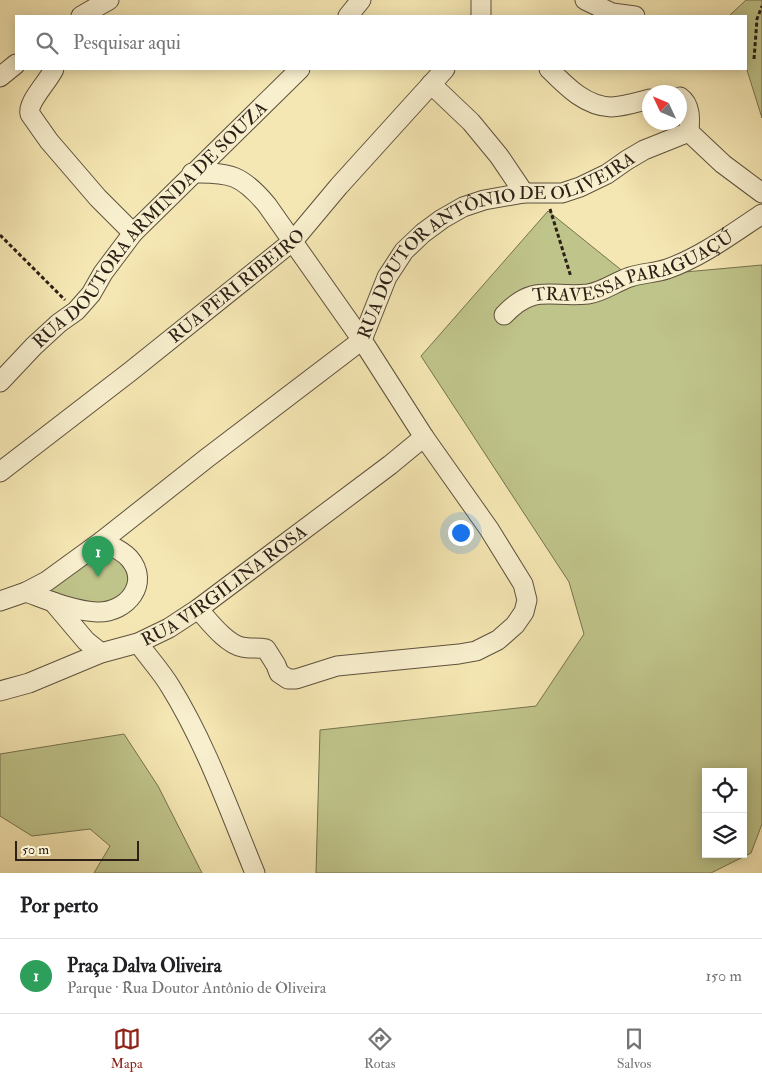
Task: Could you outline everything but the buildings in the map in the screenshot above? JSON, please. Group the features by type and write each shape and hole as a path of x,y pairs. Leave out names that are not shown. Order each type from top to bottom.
{"street":[{"path":"83,15 109,0"},
{"path":"349,15 361,0"},
{"path":"481,0 481,15"},
{"path":"585,0 612,13 627,15"},
{"path":"0,77 15,65"},
{"path":"54,70 31,103 30,114 49,141 98,198 133,232"},
{"name":"RUA DOUTORA ARMINDA DE SOUZA","path":"0,382 34,346 59,323 76,312 91,294 103,273 133,232 299,70"},
{"name":"RUA PERI RIBEIRO","path":"0,472 293,242 339,186 444,70"},
{"path":"550,70 583,98 597,105 612,107 642,101"},
{"path":"431,84 471,122 500,156 524,193"},
{"path":"687,106 690,116 689,132 723,164 762,193"},
{"name":"RUA DOUTOR ANTÔNIO DE OLIVEIRA","path":"0,601 26,592 46,581 102,541 362,340 387,277 404,251 423,233 442,219 463,207 484,200 524,193 562,193 580,187 607,174 644,150 689,132"},
{"path":"192,173 228,174 243,181 267,205 362,340 424,437 455,480 519,577 527,600 524,612 515,626 498,640 476,651 438,657 364,662 337,666 296,679 288,679 278,673 276,665 266,649 259,647 245,648 234,644 219,632 198,609"},
{"name":"TRAVESSA PARAGUAÇÚ","path":"504,315 514,305 532,295 554,293 588,294 602,290 627,278 664,270 734,233 762,214"},
{"name":"RUA VIRGILINA ROSA","path":"0,691 29,683 101,653 138,643 168,628 198,609 390,465 424,437"},
{"path":"26,592 81,610 98,612 118,608 131,598 138,582 136,571 128,558 118,549 102,541"},
{"path":"53,602 86,641 101,653"},
{"path":"138,643 170,685 188,719 208,760 255,873"}],"path":[{"path":"754,59 757,19 762,6"},
{"path":"546,194 576,294"},
{"path":"0,236 76,312"}],"green space":[{"path":"746,0 762,0 762,118 747,70 747,15 730,15"},
{"path":"548,211 630,277 762,265 762,824 751,853 747,855 747,768 702,768 702,858 741,858 711,873 316,873 320,730 536,706 584,634 569,582 421,356"},
{"path":"101,549 107,550 132,571 129,594 102,608 40,593"},
{"path":"124,734 158,786 202,873 94,873 110,846 90,829 32,836 0,816 0,754"}],"place":[{"name":"Praça Dalva Oliveira","path":"98,577"}]}
